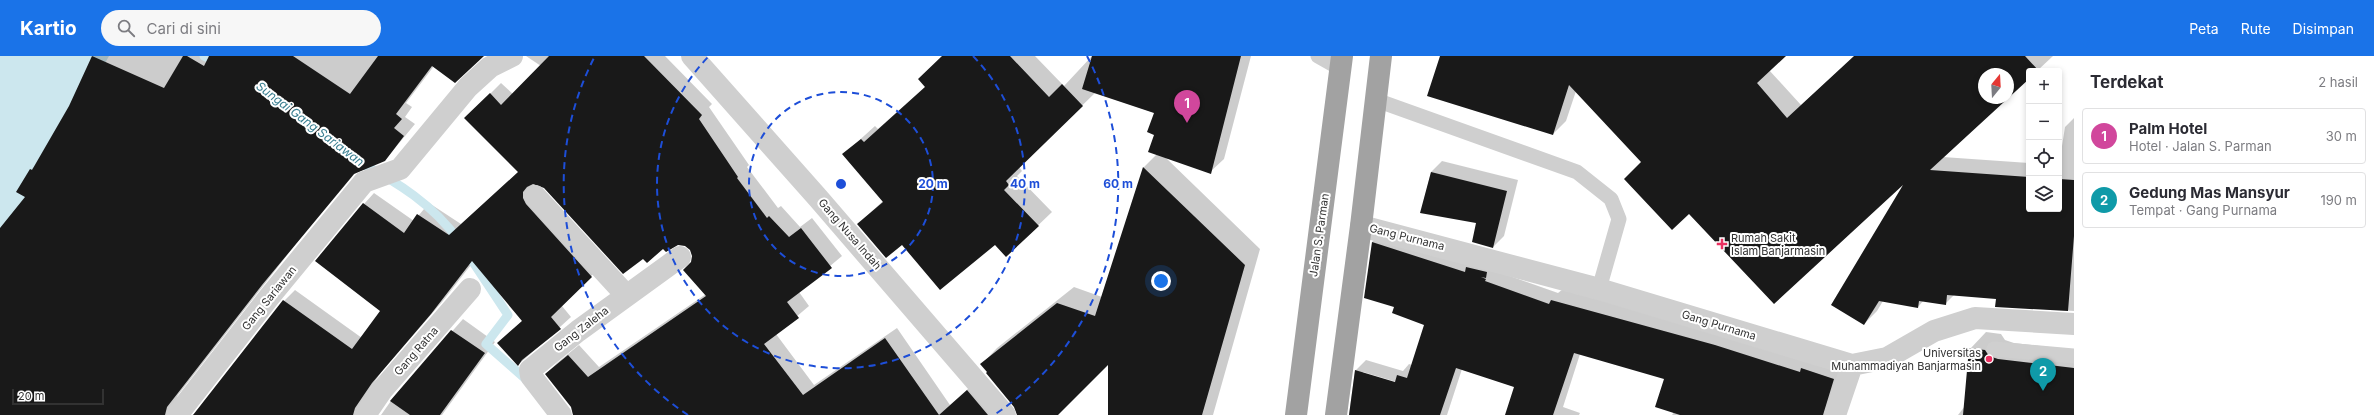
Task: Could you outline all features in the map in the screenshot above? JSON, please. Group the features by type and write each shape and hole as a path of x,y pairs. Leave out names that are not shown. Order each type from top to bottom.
{"highway":[{"path":"1336,415 1361,226 1381,56"},
{"name":"Jalan S. Parman","path":"1296,415 1341,62"}],"street":[{"name":"Gang Sariawan","path":"177,415 270,296 364,182 400,169 468,87 490,67 512,56"},
{"name":"Gang Nusa Indah","path":"692,56 818,198 1006,415"},
{"path":"535,196 626,295"},
{"name":"Gang Purnama","path":"1361,226 1599,289 1852,365 1887,358 1934,331 1975,318 2074,324"},
{"name":"Gang Zaleha","path":"561,415 531,376 530,370 626,295 680,257"},
{"name":"Gang Ratna","path":"365,415 382,390 470,289"},
{"path":"1835,415 1852,365"}],"lane":[{"path":"1318,56 1341,62"},
{"path":"1376,100 1577,172 1611,199 1619,219 1599,289"},
{"path":"1994,349 2074,356"}],"water":[{"path":"0,56 109,56 25,205 0,232"}],"building":[{"path":"92,56 164,88 183,56 187,56 204,66 209,56 293,56 350,94 378,56 484,56 455,83 432,66 396,114 402,119 394,128 404,136 385,161 354,174 262,285 167,407 165,415 0,415 0,228 25,197 16,192 30,169 32,170 69,106"},
{"path":"549,56 644,56 702,115 699,119 738,177 737,178 767,218 769,216 789,237 801,228 832,268 787,302 799,318 764,344 803,395 885,338 939,415 573,415 571,407 545,374 568,355 588,377 706,296 683,270 691,262 692,256 690,250 685,246 678,245 666,252 663,249 647,263 643,259 623,274 544,188 533,184 527,187 523,192 523,198 526,204 592,277 551,317 561,329 522,360 518,366 497,343 522,321 472,261 431,314 372,383 355,408 353,415 193,415 283,300 352,349 380,311 315,261 363,203 404,233 417,214 449,235 518,172 464,118 490,93 501,105"},
{"path":"942,56 1010,56 1049,97 1062,84 1083,106 1006,181 1009,185 1004,190 1039,226 1006,257 995,245 940,290 902,245 886,258 857,224 883,202 842,154 861,139 864,142 925,87 918,79"},
{"path":"1092,56 1241,56 1211,174 1148,152 1154,135 1147,132 1154,113 1082,89"},
{"path":"1440,56 1786,56 1757,83 1787,118 1854,56 2025,56 2036,68 2026,68 2026,82 2014,93 2014,68 1978,68 1978,104 2002,104 1930,170 2026,177 2026,212 2062,212 2062,179 2074,180 2074,236 2068,311 1995,307 1996,299 1947,295 1946,305 1919,301 1918,308 1879,301 1864,325 1831,305 1903,185 1774,304 1689,214 1672,230 1624,179 1641,162 1569,85 1553,135 1427,96"},
{"path":"1143,167 1245,265 1202,415 1108,415 1108,365 1058,415 1017,415 1014,407 980,364 1057,303 1095,316"},
{"path":"1431,172 1507,191 1493,248 1472,242 1476,223 1420,213"},
{"path":"1372,242 1465,272 1466,267 1487,272 1486,278 1481,277 1486,279 1485,281 1549,304 1551,300 1715,345 1800,372 1801,368 1834,379 1823,415 1680,415 1655,407 1664,379 1574,353 1553,415 1505,415 1514,387 1456,368 1440,415 1349,415 1355,370 1395,382 1397,375 1407,378 1424,325 1392,313 1394,307 1364,298"},
{"path":"451,330 485,353 440,415 410,415 390,401"},
{"path":"1969,348 1985,350 1989,356 1998,359 2074,368 2074,415 1963,415"},
{"path":"967,390 988,415 939,415"}],"waterway":[{"name":"Sungai Gang Sariawan","path":"204,56 218,62"},
{"name":"Sungai Gang Sariawan","path":"359,162 401,186 426,205 438,216 459,241"},
{"name":"Sungai Gang Sariawan","path":"467,253 508,315 486,344 528,381"}],"place":[{"name":"Palm Hotel","path":"1187,123"},
{"name":"Rumah Sakit Islam Banjarmasin","path":"1722,244"},
{"name":"Universitas Muhammadiyah Banjarmasin","path":"1989,359"},
{"name":"Gedung Mas Mansyur","path":"2043,391"}]}
